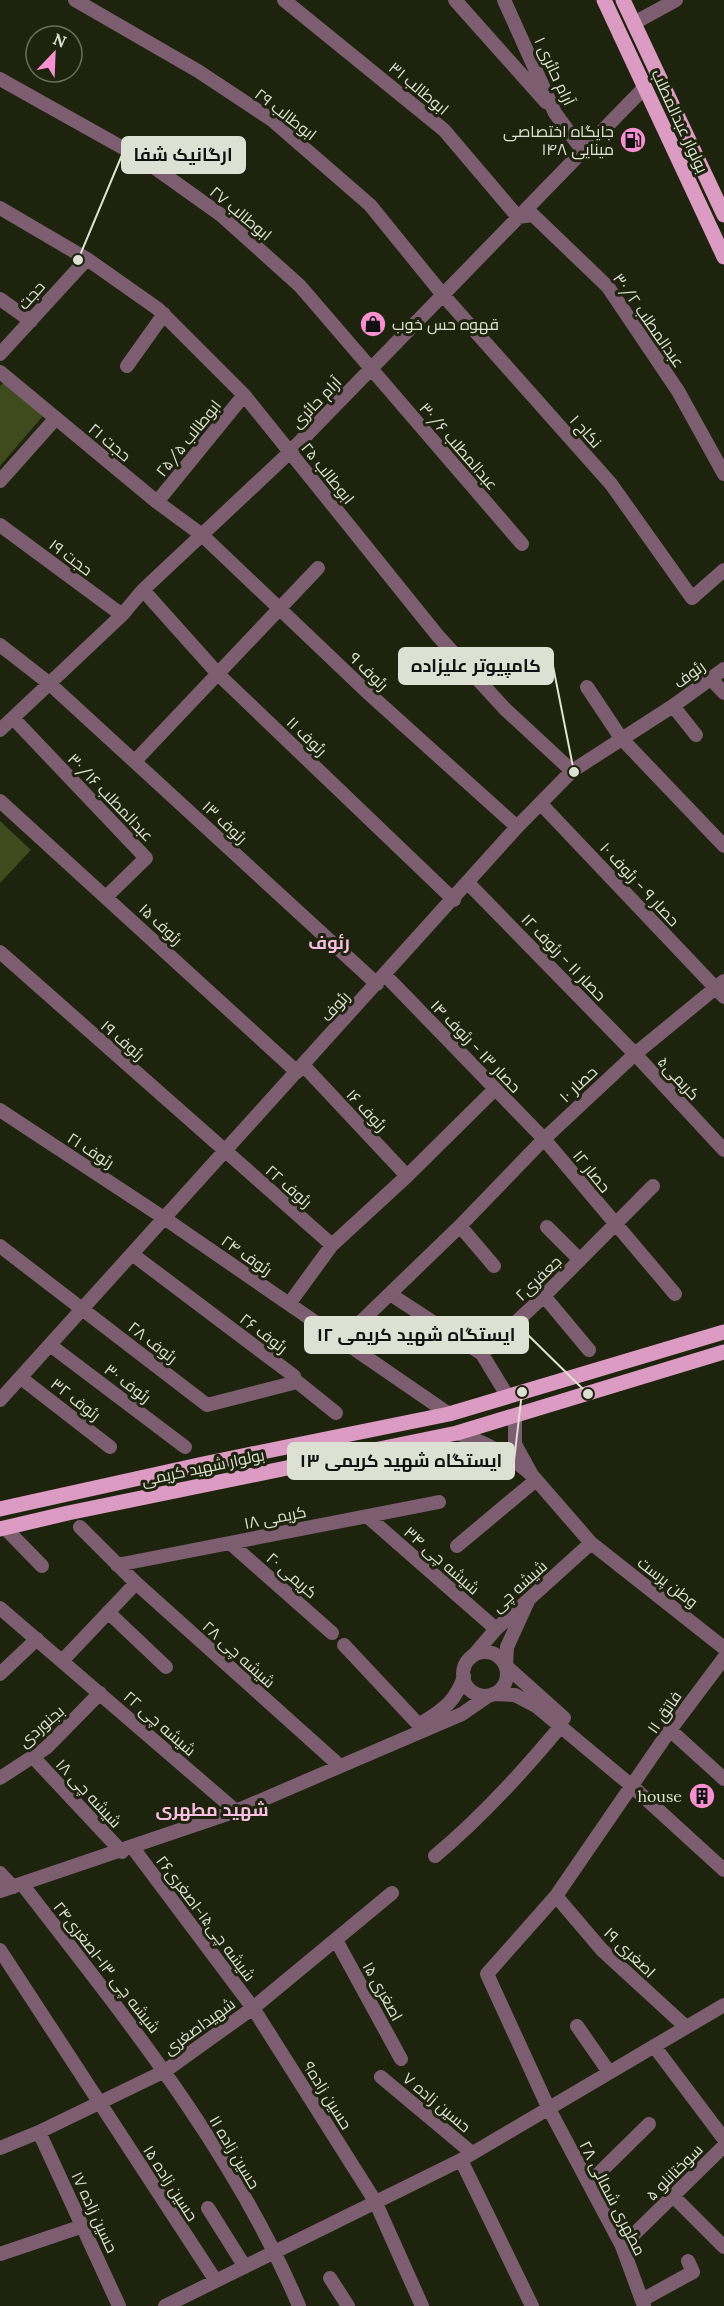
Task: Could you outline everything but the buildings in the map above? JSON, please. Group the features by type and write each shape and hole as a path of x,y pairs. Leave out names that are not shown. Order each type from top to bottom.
{"main road":[{"name":"بولوار عبدالمطلب","path":"604,0 724,257"},
{"name":"بولوار عبدالمطلب","path":"623,0 724,215"},
{"name":"بولوار شهید کریمی","path":"0,1509 203,1464 449,1414 724,1332"},
{"name":"بولوار شهید کریمی","path":"2,1529 68,1513 457,1433 724,1352"}],"street":[{"name":"ابوطالب ۲۹","path":"75,0 198,70 272,120 370,205 443,295"},
{"name":"ابوطالب ۳۱","path":"284,0 444,130 518,217"},
{"path":"455,0 555,113"},
{"name":"آرام حائری ۱","path":"504,0 555,113 583,151"},
{"path":"634,22 676,0"},
{"name":"ابوطالب ۲۷","path":"0,79 141,158 221,215 300,286 371,369"},
{"name":"آرام حائری","path":"0,730 122,615 142,590 290,452 645,87"},
{"name":"ابوطالب ۲۵","path":"0,208 87,259 164,314 244,395 438,636 505,709 572,771"},
{"name":"عبدالمطلب ۳۰/۲","path":"518,217 533,215 608,287 678,391 724,474"},
{"name":"حجت","path":"0,354 87,259"},
{"name":"نکاح ۱","path":"443,295 611,484 693,598 724,570"},
{"path":"0,299 31,321"},
{"path":"127,366 164,314"},
{"name":"عبدالمطلب ۳۰/۶","path":"371,369 522,544"},
{"name":"حجت ۲۱","path":"0,372 157,502 202,535"},
{"name":"ابوطالب ۲۵/۵","path":"157,502 244,395"},
{"path":"0,481 56,418"},
{"name":"حجت ۱۹","path":"0,525 122,615"},
{"name":"رئوف ۹","path":"202,535 281,608 366,692 517,827"},
{"path":"135,761 318,568"},
{"name":"رئوف ۱۱","path":"142,590 219,675 454,900"},
{"name":"رئوف ۱۳","path":"0,645 50,684 381,980"},
{"name":"رئوف","path":"0,1400 5,1386 21,1378 469,884 517,827 572,771 673,706 724,669"},
{"path":"711,679 724,693"},
{"path":"587,687 621,738 724,846"},
{"path":"673,706 696,735"},
{"name":"عبدالمطلب ۳۰/۱۶","path":"13,718 146,858 107,897"},
{"name":"رئوف ۱۵","path":"0,801 300,1069"},
{"name":"حصار ۹ - رئوف ۱۰","path":"541,804 721,989"},
{"name":"حصار ۱۱ - رئوف ۱۲","path":"469,884 635,1054"},
{"name":"رئوف ۱۹","path":"0,952 225,1151"},
{"name":"حصار ۱۳ - رئوف ۱۴","path":"381,980 544,1139"},
{"name":"حصار ۱۰","path":"342,1340 460,1226 544,1139 635,1054 721,989"},
{"name":"کریمی۵","path":"635,1054 724,1150"},
{"name":"رئوف ۱۶","path":"300,1069 407,1176"},
{"path":"289,1304 332,1245 407,1176 495,1089"},
{"name":"رئوف ۲۱","path":"0,1110 164,1218"},
{"name":"حصار ۱۲","path":"544,1139 614,1225 675,1294"},
{"name":"رئوف ۲۲","path":"225,1151 332,1245"},
{"name":"جعفری۲","path":"482,1354 544,1296 653,1186"},
{"name":"رئوف ۲۴","path":"164,1218 449,1414"},
{"path":"460,1226 494,1266"},
{"path":"547,1227 580,1260"},
{"name":"رئوف ۲۸","path":"0,1246 202,1401 212,1405 293,1383 295,1380"},
{"name":"رئوف ۲۶","path":"132,1254 294,1376 295,1380 336,1413"},
{"path":"390,1294 482,1354 508,1397"},
{"path":"544,1296 589,1350"},
{"name":"رئوف ۳۰","path":"50,1345 185,1447"},
{"name":"رئوف ۳۲","path":"21,1378 110,1447"},
{"path":"515,1416 515,1444 534,1477"},
{"path":"457,1433 510,1456 534,1477"},
{"path":"457,1546 534,1477"},
{"name":"وطن پرست","path":"534,1477 591,1543 722,1644"},
{"name":"کریمی ۱۸","path":"117,1565 439,1502"},
{"name":"شیشه چی ۳۴","path":"367,1516 496,1629"},
{"name":"شیشه چی ۲۸","path":"80,1527 136,1583 340,1766"},
{"path":"2,1529 42,1566"},
{"name":"کریمی ۲۰","path":"230,1543 332,1632"},
{"name":"شیشه چی","path":"473,1656 496,1629 591,1543"},
{"path":"62,1661 136,1583"},
{"path":"12,1888 236,1811 462,1714 506,1683 507,1647 528,1600"},
{"name":"شیشه چی ۲۲","path":"0,1608 236,1811"},
{"path":"108,1612 166,1666"},
{"path":"0,1674 37,1639"},
{"path":"344,1645 418,1725"},
{"path":"375,1750 448,1706 455,1697 466,1665 473,1656 489,1653 499,1657 506,1666 572,1725 633,1787"},
{"name":"فاتق ۱۱","path":"633,1787 670,1730 724,1658"},
{"path":"464,1676 472,1691 525,1698 633,1787 724,1870"},
{"name":"بجنوردی","path":"0,1778 46,1748 100,1693"},
{"path":"435,1856 476,1821 511,1786 560,1726"},
{"path":"670,1730 724,1779"},
{"name":"شیشه چی ۱۸","path":"33,1757 127,1850"},
{"path":"556,1896 633,1787"},
{"name":"شیشه چی۱۵-اصغری۲۶","path":"127,1850 253,2007"},
{"name":"شیشه چی ۱۳-اصغری۲۴","path":"0,1873 165,2071"},
{"name":"شهیداصغری","path":"0,2148 39,2132 165,2071 253,2007 392,1893"},
{"name":"مطهری شمالی ۲۸","path":"556,1896 487,1974 548,2107 622,2246 643,2303"},
{"name":"اصغری ۱۹","path":"556,1896 602,1950 686,2027"},
{"name":"اصغری ۱۵","path":"336,1940 401,2059"},
{"name":"حسین زاده ۱۵","path":"0,1950 216,2281"},
{"name":"حسین زاده۹","path":"253,2007 375,2201 422,2306"},
{"path":"165,2306 467,2156 686,2027 722,2010"},
{"path":"577,2026 609,2072"},
{"path":"654,2046 724,2139"},
{"name":"حسین زاده ۱۱","path":"165,2071 276,2251 299,2306"},
{"name":"حسین زاده ۷","path":"381,2077 467,2156"},
{"path":"589,2183 649,2124"},
{"name":"حسین زاده ۱۷","path":"39,2132 119,2306"},
{"name":"سوختانلو ۵","path":"622,2246 724,2146"},
{"path":"467,2156 532,2306"},
{"path":"673,2196 724,2247"},
{"path":"208,2208 244,2267"},
{"path":"0,2254 83,2226"},
{"path":"643,2303 693,2272 688,2261"},
{"path":"330,2278 348,2306"}],"green space":[{"path":"4,382 43,416 0,466 0,386"},
{"path":"0,821 31,850 0,883"}],"place":[{"name":"جایگاه اختصاصی ۱۴۸ مینایی","path":"633,140"},
{"name":"ارگانیک شفا","path":"78,260"},
{"name":"قهوه حس خوب","path":"373,324"},
{"name":"کامپیوتر علیزاده","path":"574,772"},
{"name":"ایستگاه شهید کریمی ۱۳","path":"522,1392"},
{"name":"ایستگاه شهید کریمی ۱۲","path":"588,1394"},
{"name":"house","path":"702,1796"}],"district":[{"name":"رئوف","path":"329,943"},
{"name":"شهید مطهری","path":"212,1810"}]}
